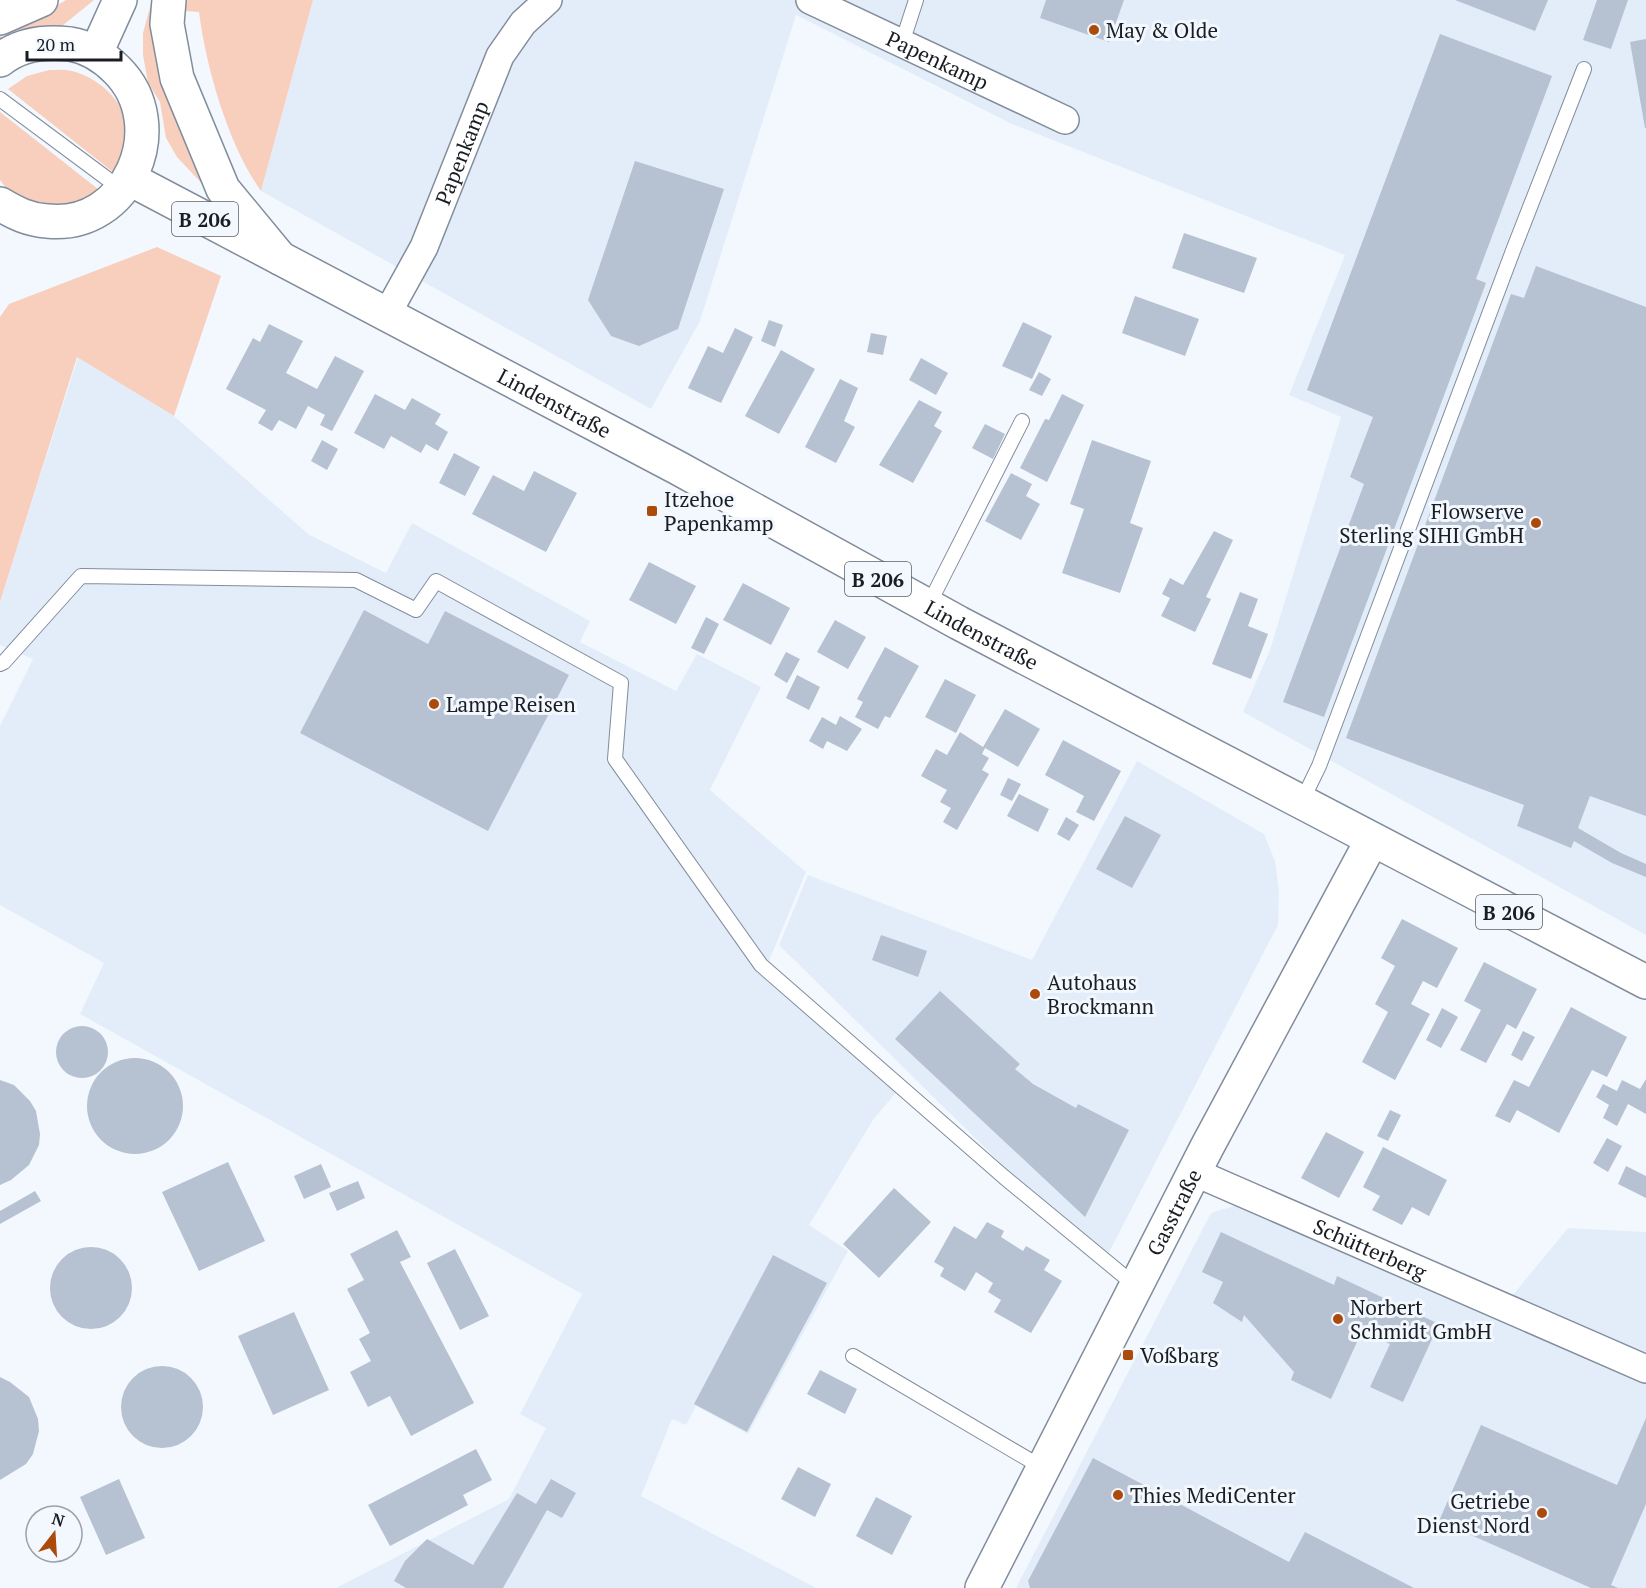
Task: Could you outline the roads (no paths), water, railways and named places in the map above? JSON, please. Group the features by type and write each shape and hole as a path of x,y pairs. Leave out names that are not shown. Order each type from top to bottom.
{"main road":[{"path":"0,18 42,0"},
{"path":"96,53 120,0"},
{"path":"169,0 167,24 177,78 197,130 223,189 280,258"},
{"path":"0,60 20,49 38,44 75,45 96,53 125,78 136,97 142,117 143,139 139,159 126,184 101,209 76,219 48,222 21,216 0,204"},
{"name":"Lindenstraße","path":"126,184 280,258 387,314 678,468 928,606 1646,982"},
{"name":"Gasstraße","path":"982,1588 1194,1172 1372,840"}],"street":[{"name":"Papenkamp","path":"387,314 424,247 500,56 523,23 548,0"},
{"name":"Papenkamp","path":"810,0 1065,120"},
{"name":"Schütterberg","path":"1194,1172 1646,1369"}],"lane":[{"path":"902,43 916,0"},
{"path":"1301,803 1319,766 1514,248 1584,69"},
{"path":"0,99 126,184"},
{"path":"928,606 1022,421"},
{"path":"0,663 4,662 81,576 356,580 416,610 436,581 621,683 615,759 761,965 1004,1177 1137,1287"},
{"path":"854,1356 1043,1468"}],"place":[{"name":"May & Olde","path":"1094,30"},
{"name":"Itzehoe Papenkamp","path":"652,511"},
{"name":"Flowserve Sterling SIHI GmbH","path":"1536,523"},
{"name":"Lampe Reisen","path":"434,704"},
{"name":"Autohaus Brockmann","path":"1035,994"},
{"name":"Norbert Schmidt GmbH","path":"1338,1319"},
{"name":"Voßbarg","path":"1128,1355"},
{"name":"Thies MediCenter","path":"1118,1495"},
{"name":"Getriebe Dienst Nord","path":"1542,1513"}]}
